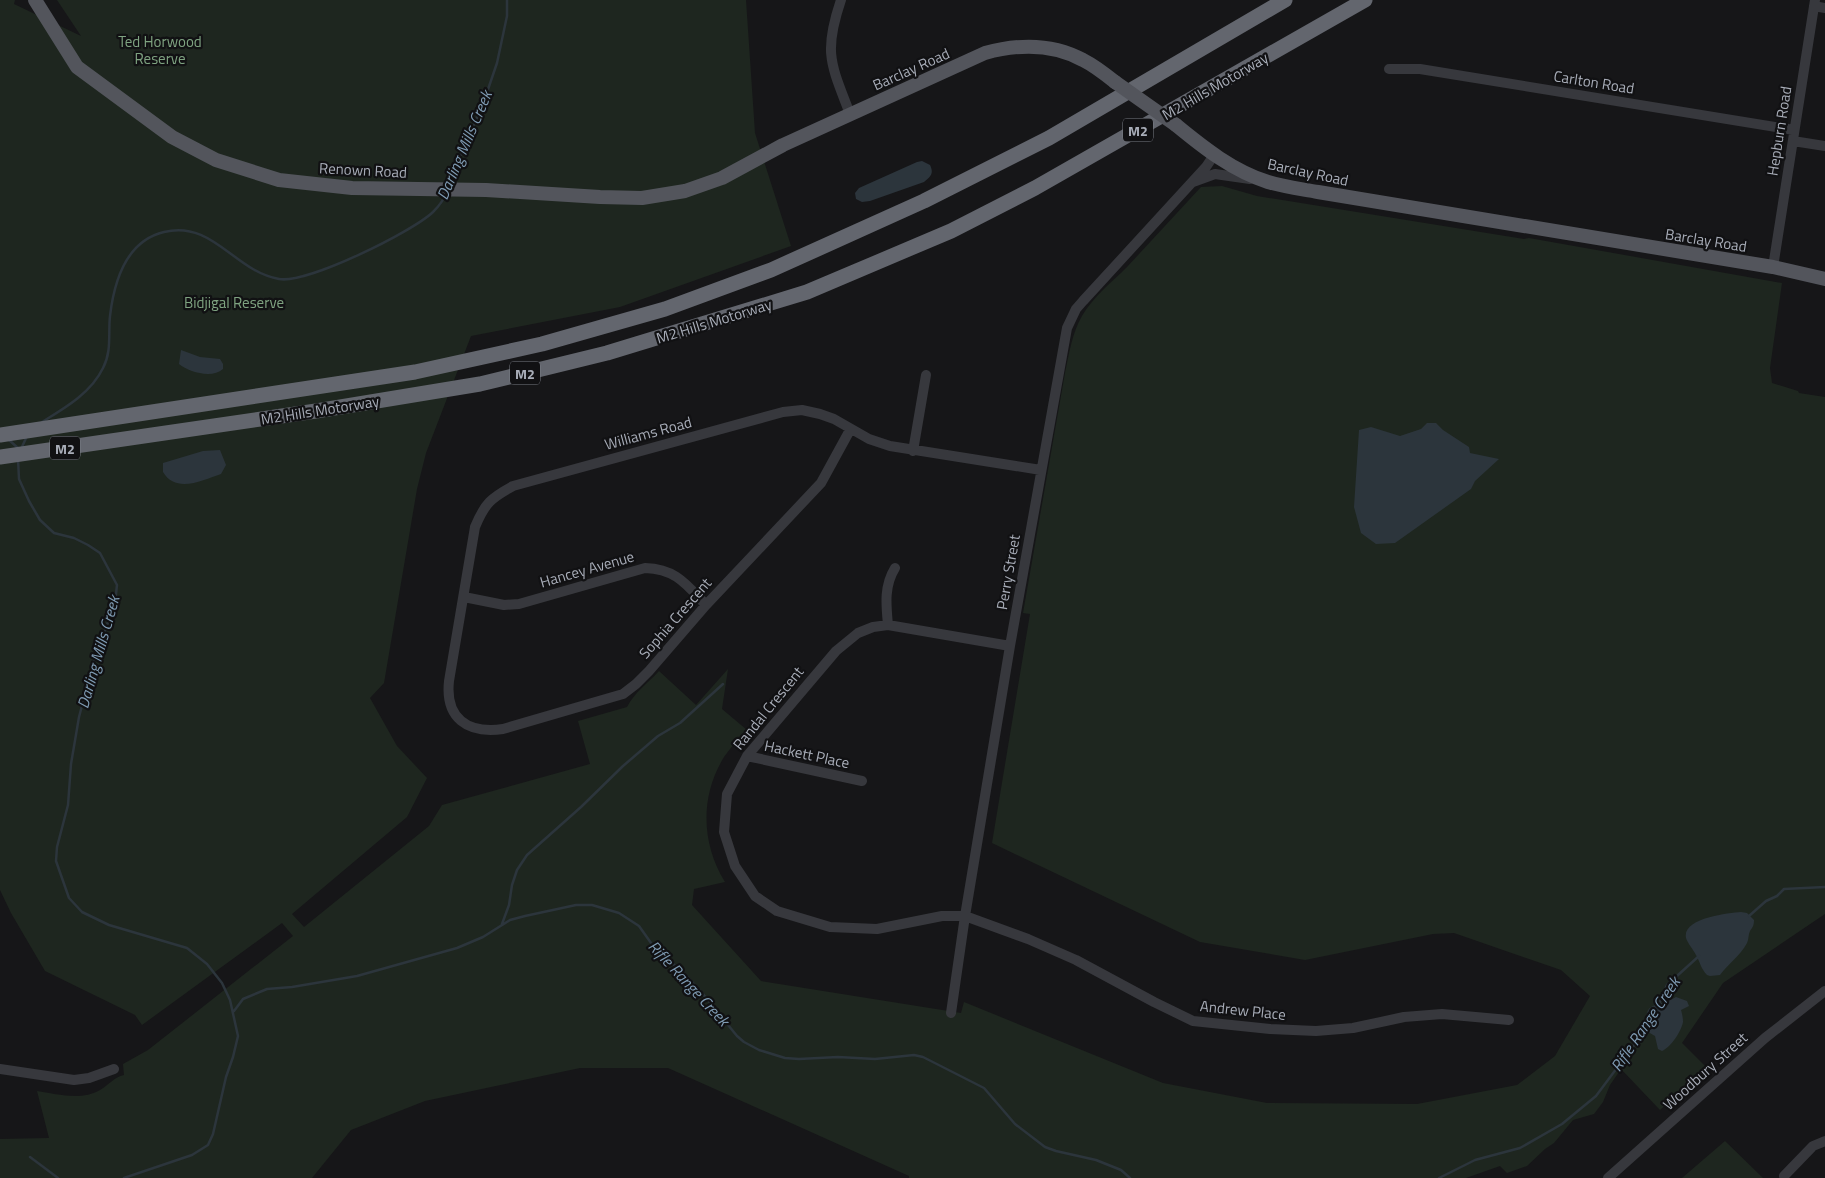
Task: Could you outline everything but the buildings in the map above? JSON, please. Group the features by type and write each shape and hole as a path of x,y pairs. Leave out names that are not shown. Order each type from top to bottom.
{"highway":[{"name":"M2 Hills Motorway","path":"0,435 359,381 486,357 629,320 724,289 884,220 1049,138 1285,0"},
{"name":"M2 Hills Motorway","path":"0,457 316,411 480,384 606,353 807,292 950,231 1035,188 1365,0"}],"main road":[{"name":"Renown Road","path":"35,0 77,66 172,137 216,160 279,180 352,188 486,190 642,198 685,191 722,178 752,162"},
{"name":"Barclay Road","path":"752,162 783,145 985,53 1011,46 1039,46 1070,54 1086,61 1176,125 1214,155 1238,170 1270,183 1774,267 1825,279"}],"street":[{"path":"841,0 834,23 830,48 833,71 850,114"},
{"name":"Hepburn Road","path":"1774,267 1794,136 1818,5"},
{"name":"Carlton Road","path":"1389,69 1420,69 1794,136 1825,146"},
{"name":"Perry Street","path":"951,1012 1010,646 1063,343 1071,318 1083,300 1192,182 1214,155"},
{"path":"1192,182 1208,176 1222,174 1270,183"},
{"path":"913,450 926,375"},
{"name":"Williams Road","path":"463,722 451,709 448,694 475,527 483,510 494,496 513,486 783,412 802,410 834,419 869,440 890,446 1041,470"},
{"name":"Sophia Crescent","path":"463,722 477,729 488,731 623,694 649,671 706,605 821,483 850,430"},
{"name":"Hancey Avenue","path":"464,597 504,605 519,604 645,568 659,569 672,574 683,581 706,605"},
{"path":"888,625 886,594 888,583 895,568"},
{"name":"Randal Crescent","path":"965,916 942,916 877,928 830,927 777,911 755,896 735,866 724,832 727,794 747,756 841,646 858,633 873,627 888,625 1010,646"},
{"name":"Hackett Place","path":"747,756 862,781"},
{"name":"Andrew Place","path":"965,916 1028,939 1076,960 1193,1021 1270,1029 1316,1031 1353,1028 1404,1017 1442,1014 1508,1020"},
{"name":"Woodbury Street","path":"1608,1178 1765,1038 1825,991"},
{"path":"0,1069 74,1080 89,1078 114,1069"},
{"path":"1784,1176 1813,1146 1825,1141"}],"green space":[{"path":"0,0 15,0 14,4 81,36 57,0 746,0 755,133 791,246 620,307 471,336 426,453 417,489 384,683 370,698 397,746 427,778 407,817 292,914 304,927 429,826 442,805 590,764 578,721 627,707 637,693 659,671 696,705 728,669 722,709 747,730 724,757 716,772 707,803 706,820 711,852 725,882 694,889 692,905 761,981 961,1013 964,1002 1163,1083 1267,1103 1417,1104 1517,1085 1555,1056 1590,996 1561,970 1454,933 1433,934 1305,960 1200,942 992,843 1030,614 1023,613 1065,373 1076,329 1086,309 1097,296 1127,267 1201,187 1222,186 1257,196 1524,239 1529,238 1782,283 1770,368 1772,383 1798,391 1799,393 1825,397 1825,914 1723,983 1682,1043 1706,1067 1660,1110 1621,1069 1610,1085 1603,1102 1594,1114 1573,1120 1554,1143 1527,1166 1507,1173 1500,1166 1466,1178 909,1178 909,1176 668,1068 580,1068 425,1101 351,1130 312,1178 0,1178 0,1139 49,1138 37,1091 77,1096 100,1090 117,1077 124,1075 123,1064 148,1050 293,936 282,923 142,1025 135,1015 45,971 11,913 0,890"},
{"path":"1725,1141 1763,1178 1682,1178"}],"shaded area":[{"path":"922,161 930,165 932,170 930,177 924,182 870,201 862,202 856,199 855,193 859,188"},
{"path":"181,350 200,357 220,359 223,369 213,374 189,370 179,364"},
{"path":"1427,423 1436,423 1443,430 1469,447 1470,453 1499,459 1475,481 1471,489 1395,543 1376,544 1361,533 1354,507 1359,430 1371,427 1400,436 1421,429"},
{"path":"220,450 226,465 221,474 198,482 182,484 168,479 163,472 163,463 203,451"},
{"path":"1741,912 1747,913 1754,920 1747,943 1720,975 1707,975 1686,938 1687,931 1698,921"},
{"path":"1676,997 1687,1001 1689,1006 1681,1010 1683,1022 1678,1035 1662,1051 1658,1049 1655,1036 1648,1032 1647,1014 1652,1007"}],"waterway":[{"name":"Darling Mills Creek","path":"449,186 454,170 483,104 497,63 507,16 507,0"},
{"name":"Darling Mills Creek","path":"42,422 77,399 98,377 108,355 110,316 119,277 131,254 140,244 151,237 164,232 181,230 196,233 210,239 249,267 263,274 279,279 293,278 312,273 359,255 404,232 433,212 441,203 446,193"},
{"name":"Darling Mills Creek","path":"21,449 27,436"},
{"path":"9,440 18,448"},
{"name":"Darling Mills Creek","path":"18,459 19,479 40,520 54,533 74,538 100,553 117,585 115,603 94,660 79,717 71,764 68,805 57,847 56,861 69,898 82,912 109,925 187,948 207,964 222,983 230,1000 238,1036 213,1134 208,1145 192,1155 124,1178"},
{"path":"502,924 509,905 512,885 517,870 527,855 581,807 623,766 658,736 680,723 723,684"},
{"name":"Rifle Range Creek","path":"1749,916 1784,889 1825,887"},
{"name":"Rifle Range Creek","path":"234,1011 243,999 267,989 292,987 357,976 457,948 483,937 510,920 576,905 592,905 619,913 639,926 656,950 684,973 737,1036 759,1050 785,1058 799,1059 838,1057 875,1059 914,1055 923,1057 984,1088 1015,1124 1045,1147 1096,1160 1121,1170 1130,1178"},
{"name":"Rifle Range Creek","path":"1659,1004 1667,985 1699,956"},
{"name":"Rifle Range Creek","path":"1439,1178 1475,1160 1520,1148 1562,1124 1596,1096 1649,1025"},
{"path":"30,1157 58,1178"}],"park label":[{"name":"Ted Horwood Reserve","path":"160,50"},
{"name":"Bidjigal Reserve","path":"234,302"}]}
